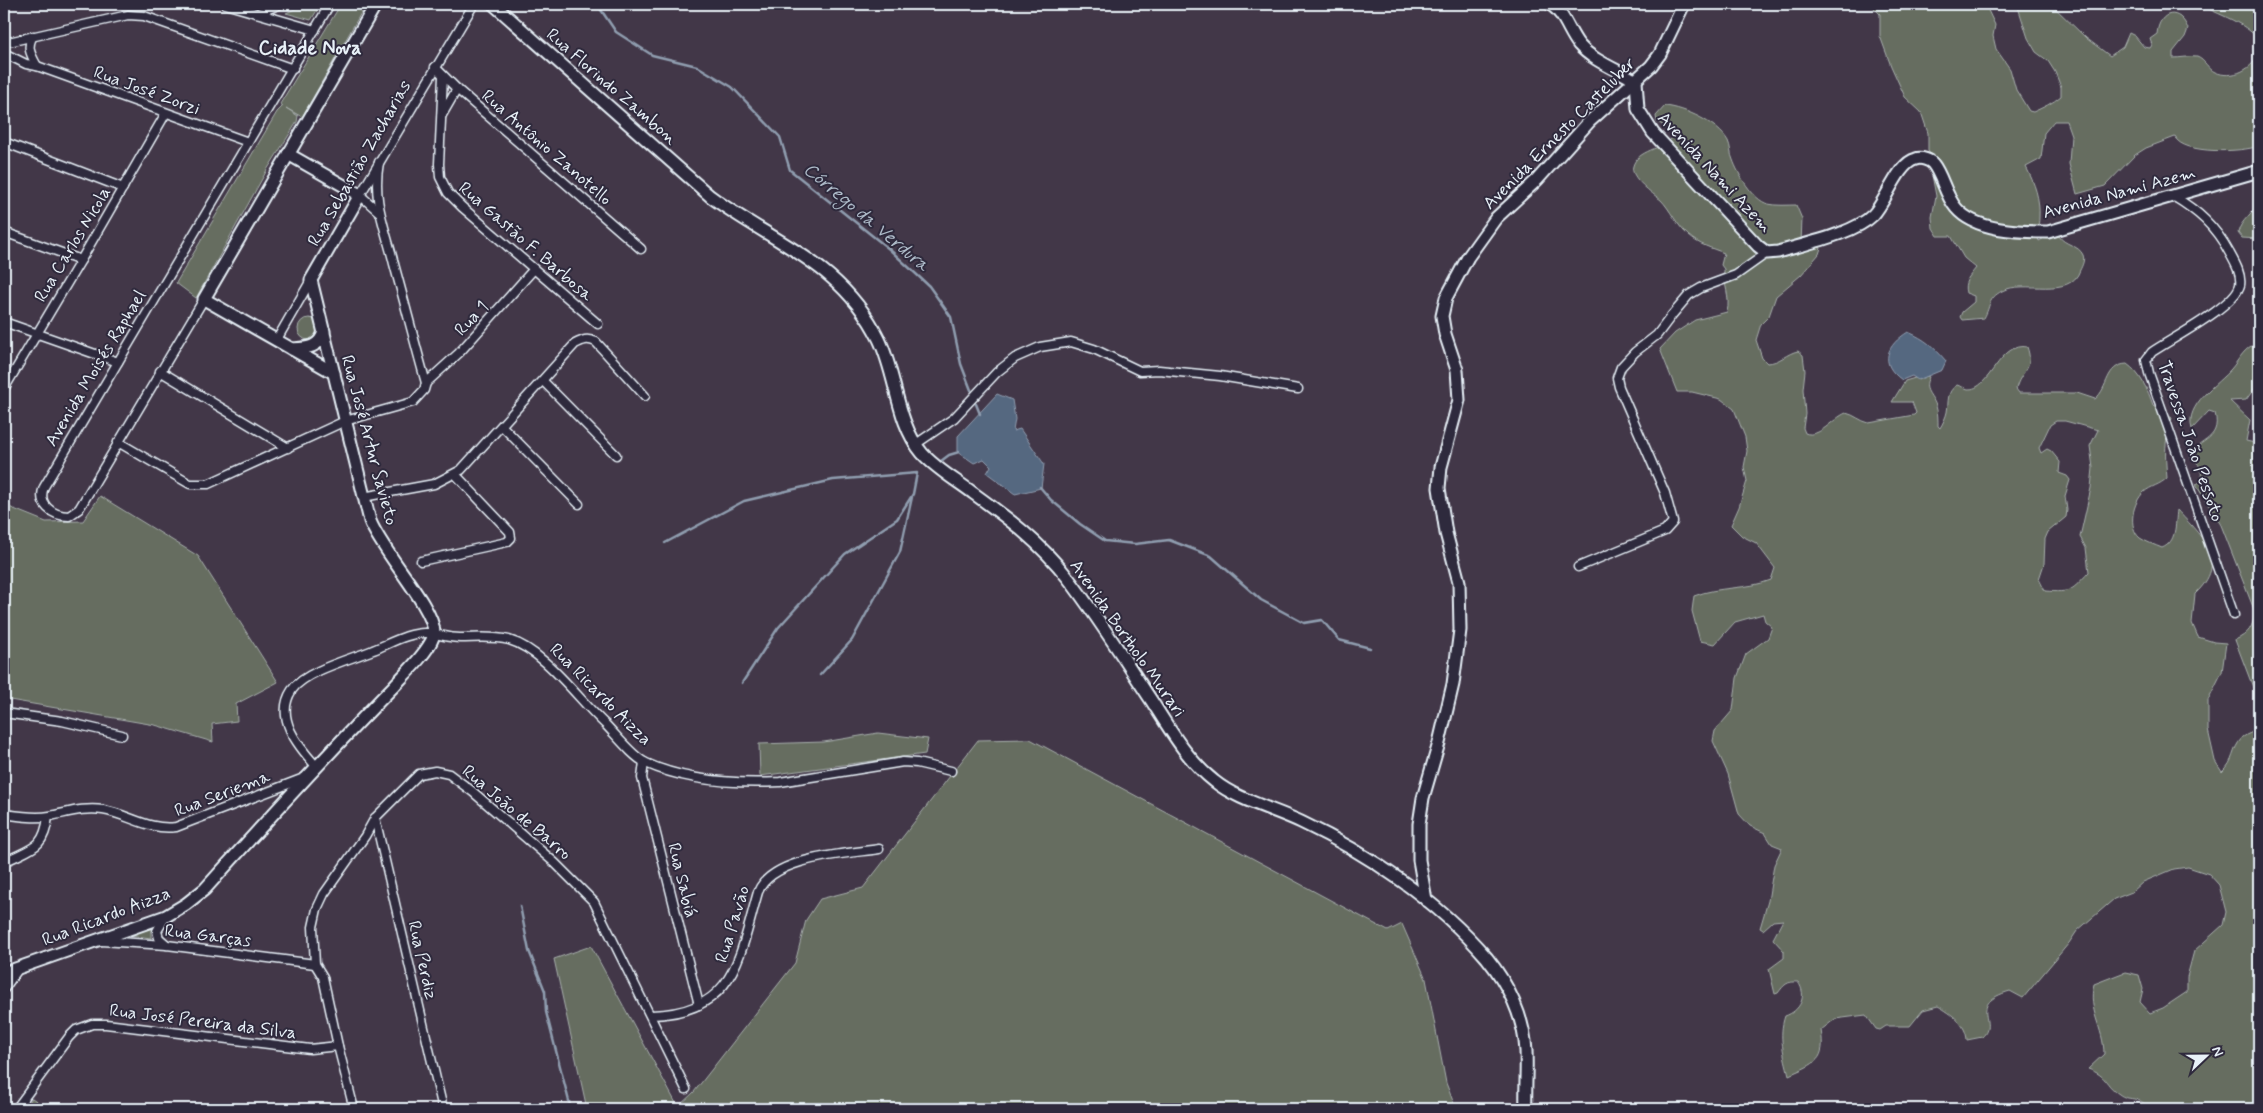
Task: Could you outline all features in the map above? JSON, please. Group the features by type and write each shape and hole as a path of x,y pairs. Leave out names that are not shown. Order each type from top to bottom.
{"street":[{"path":"225,4 315,30"},
{"path":"258,13 281,4"},
{"name":"Avenida Moisés Raphael","path":"330,4 44,487 41,498 44,505 55,514 64,516 75,514 204,299 376,4"},
{"name":"Rua Sebastião Zacharias","path":"276,341 379,162 474,4"},
{"name":"Rua Florindo Zambon","path":"493,4 685,174"},
{"path":"1550,4 1562,14 1568,28 1581,47 1636,81"},
{"name":"Avenida Ernesto Casteluber","path":"1426,900 1418,860 1419,824 1423,798 1453,684 1460,630 1459,582 1446,533 1439,488 1441,468 1459,400 1457,370 1445,334 1442,316 1446,298 1468,257 1496,218 1537,180 1589,122 1636,81 1660,54 1684,4"},
{"path":"4,43 128,15 144,16 292,69"},
{"path":"33,36 29,43 29,49 36,66"},
{"name":"Rua José Zorzi","path":"4,52 26,64 248,142"},
{"name":"Rua Antônio Zanotello","path":"435,67 457,89 641,249"},
{"name":"Rua Gastão F. Barbosa","path":"443,76 439,164 443,186 462,207 598,324"},
{"name":"Avenida Nami Azem","path":"1636,81 1638,109 1653,132 1758,246 1767,253 1778,252 1858,226 1874,214 1905,165 1915,159 1925,159 1933,164 1947,195 1966,218 1987,226 2048,232 2259,171"},
{"path":"442,115 457,89"},
{"name":"Rua Carlos Nicola","path":"4,390 166,113"},
{"path":"4,142 123,188"},
{"path":"288,154 360,195 378,211"},
{"path":"379,162 376,184 378,211 388,240 426,383"},
{"name":"Avenida Bortholo Murari","path":"685,174 728,209 796,249 816,264 855,302 872,326 881,343 895,382 903,418 916,444 934,464 1027,533 1066,576 1092,610 1188,755 1214,781 1228,790 1335,839 1392,875 1426,900 1486,957 1504,982 1515,1004 1522,1026 1526,1051 1526,1109"},
{"name":"Travessa João Pessoto","path":"2173,196 2195,209 2212,226 2230,253 2240,277 2240,285 2236,293 2225,305 2152,352 2146,360 2234,615"},
{"path":"4,232 81,260"},
{"path":"1578,567 1665,531 1673,522 1664,493 1619,387 1616,378 1620,367 1635,352 1657,335 1676,309 1689,296 1701,288 1736,275 1767,253"},
{"name":"Rua 1","path":"118,442 190,484 197,486 216,481 345,420 413,402 424,390 426,383 458,353 534,269"},
{"name":"Rua José Artur Savieto","path":"311,280 363,497 377,537 425,608 433,630"},
{"path":"204,299 334,373"},
{"path":"4,322 118,362"},
{"path":"292,350 317,345 323,337 324,331"},
{"path":"363,497 434,484 455,474 471,461 575,344 589,339 596,342 645,396"},
{"path":"916,444 954,418 996,372 1015,358 1040,348 1071,342 1094,349 1140,371 1159,370 1220,376 1298,389"},
{"path":"160,371 288,448"},
{"path":"542,380 616,455"},
{"path":"502,426 579,504"},
{"path":"420,561 507,542 512,538 510,532 455,474"},
{"path":"316,766 296,745 287,722 287,699 296,684 327,668 405,638 433,630"},
{"name":"Rua Ricardo Aizza","path":"4,973 166,916 186,904 205,889 304,778 410,669 430,645 433,630 459,638 497,638 519,644 536,653 644,762 684,775 739,783 780,782 903,762 925,764 951,771"},
{"path":"4,713 62,721 122,735"},
{"name":"Rua Sabiá","path":"644,762 642,778 698,1005"},
{"name":"Rua João de Barro","path":"354,1109 323,977 315,964 313,927 317,909 324,894 365,836 375,818 419,774 435,772 449,774 555,863 594,902 686,1089"},
{"name":"Rua Seriema","path":"4,814 21,817 48,817 66,812 103,810 149,826 165,829 176,828 304,778"},
{"path":"4,862 42,841 46,832 48,817"},
{"name":"Rua Perdiz","path":"375,818 443,1109"},
{"name":"Rua Pavão","path":"651,1015 679,1012 698,1005 715,995 731,978 740,955 761,883 769,875 796,862 879,849"},
{"path":"166,916 157,931 159,938 167,945"},
{"name":"Rua Garças","path":"96,940 167,945 315,964"},
{"path":"4,989 19,968"},
{"name":"Rua José Pereira da Silva","path":"16,1109 69,1037 76,1030 92,1024 125,1025 310,1049 338,1046"}],"green space":[{"path":"306,4 321,4 311,20 286,13"},
{"path":"341,4 366,4 302,117 286,108 298,116 297,122 267,170 196,298 176,283 277,112 283,106 280,104"},
{"path":"1870,4 1985,4 1995,25 1993,36 1996,49 2010,69 2016,90 2029,111 2033,112 2061,96 2061,87 2048,61 2036,52 2028,38 2017,4 2051,4 2086,38 2110,56 2123,47 2129,33 2135,36 2144,47 2150,48 2152,45 2150,39 2157,34 2162,20 2170,14 2175,15 2180,17 2188,29 2185,37 2173,52 2173,58 2197,57 2215,72 2228,75 2248,68 2257,57 2259,51 2259,146 2228,151 2201,149 2180,143 2175,137 2146,148 2135,155 2105,186 2077,194 2069,164 2071,135 2066,121 2054,121 2044,133 2041,159 2026,167 2038,198 2039,221 2037,235 2039,241 2066,226 2110,214 2059,236 2078,249 2083,255 2082,265 2075,279 2057,287 2022,287 2002,291 1992,300 1984,318 1962,320 1960,317 1962,312 1974,302 1974,296 1966,293 1965,286 1976,268 1964,258 1951,236 1938,236 1933,228 1932,217 1936,196 1932,175 1937,163 1928,151 1928,133 1921,112 1905,97 1891,66 1880,36 1880,14"},
{"path":"2198,4 2259,4 2259,42 2249,30 2241,25"},
{"path":"1665,106 1673,107 1691,113 1717,128 1728,141 1735,166 1752,192 1762,202 1768,204 1796,205 1802,219 1801,243 1817,245 1821,248 1819,254 1801,275 1776,296 1769,316 1761,324 1756,340 1762,358 1767,363 1798,351 1803,355 1805,414 1803,428 1805,433 1810,434 1821,431 1846,413 1869,423 1914,415 1916,413 1912,402 1892,402 1905,381 1925,375 1929,377 1927,389 1936,406 1938,426 1940,428 1947,414 1949,397 1953,388 1957,385 1968,389 1976,388 2009,351 2017,347 2027,347 2029,354 2028,365 2016,389 2019,393 2077,393 2095,399 2115,368 2127,364 2143,382 2153,405 2172,418 2166,448 2167,478 2140,496 2134,508 2133,521 2136,533 2140,538 2162,548 2173,537 2177,510 2203,540 2208,550 2211,560 2210,571 2205,582 2195,594 2192,623 2198,637 2214,642 2226,643 2222,672 2208,700 2208,730 2215,761 2222,772 2229,764 2242,738 2259,728 2259,1109 2150,1109 2141,1101 2126,1098 2119,1094 2103,1077 2088,1069 2104,1054 2094,1011 2092,993 2094,984 2125,972 2139,975 2143,989 2140,1002 2150,1013 2163,1008 2187,992 2187,977 2194,951 2223,925 2226,912 2219,885 2209,874 2188,867 2174,869 2143,882 2132,892 2114,899 2077,931 2023,998 2010,991 1997,996 1989,1002 1986,1007 1986,1031 1982,1037 1967,1040 1961,1024 1938,1006 1923,1010 1910,1026 1886,1026 1880,1030 1876,1029 1866,1015 1835,1019 1821,1030 1822,1048 1817,1060 1789,1075 1782,1046 1783,1023 1785,1016 1795,1011 1801,1002 1801,987 1798,982 1791,982 1775,994 1769,969 1784,958 1784,951 1773,939 1783,920 1773,921 1763,930 1760,928 1768,901 1774,865 1782,848 1772,844 1765,833 1750,826 1739,814 1728,774 1713,741 1715,731 1733,710 1737,678 1746,654 1768,638 1772,627 1765,621 1763,614 1735,622 1715,644 1700,641 1692,611 1694,596 1771,580 1775,568 1756,543 1742,536 1731,525 1747,481 1744,467 1747,451 1745,437 1734,409 1721,399 1692,392 1677,392 1660,349 1675,333 1695,320 1727,312 1728,301 1724,269 1721,265 1724,253 1701,244 1689,236 1661,200 1642,185 1633,170 1635,161 1640,156 1663,145 1672,138 1672,130 1657,122 1656,116","holes":["2056,421 2065,421 2098,430 2090,446 2093,468 2091,488 2080,537 2086,548 2089,572 2074,587 2066,591 2045,591 2039,579 2044,564 2045,539 2048,532 2066,517 2065,496 2070,480 2067,476 2059,473 2060,462 2051,451 2047,449 2041,453 2039,448 2050,425"]},
{"path":"2259,200 2259,239 2242,238 2238,233 2239,228"},
{"path":"309,318 317,321 320,329 317,337 309,340 301,337 298,329 301,321"},
{"path":"2251,346 2259,348 2259,382 2246,400 2230,401 2250,420 2246,441 2255,443 2259,447 2259,703 2235,640 2250,629 2255,612 2221,525 2196,485 2202,480 2201,470 2197,462 2191,459 2196,448 2215,430 2216,423 2215,413 2209,411 2192,429 2191,420 2197,403"},
{"path":"100,496 198,556 278,682 236,704 237,721 212,724 213,742 155,725 4,699 4,505 46,522 83,521"},
{"path":"878,733 928,739 925,754 760,776 759,744 824,742"},
{"path":"1030,739 1388,931 1402,924 1426,979 1446,1083 1456,1109 587,1109 554,959 591,946 678,1107 694,1092 795,963 806,920 820,899 863,888 978,740"},
{"path":"151,928 151,938 128,935 130,932"},
{"path":"32,1098 48,1109 24,1109"}],"water":[{"path":"1908,332 1924,341 1942,356 1946,361 1942,370 1918,380 1912,376 1902,380 1895,374 1890,367 1888,354 1895,343"},
{"path":"997,394 1012,400 1015,419 1013,431 1020,429 1044,464 1041,488 1015,494 987,473 991,466 984,459 974,463 958,452 958,436"}],"waterway":[{"name":"Córrego da Verdura","path":"597,4 616,32 652,55 697,66 732,87 780,137 790,170 889,249 929,286 951,317 961,364 971,390"},
{"name":"Córrego da Verdura","path":"976,404 980,414"},
{"path":"941,461 949,455 959,452"},
{"path":"665,543 744,501 833,480 917,473 913,494 897,519 845,554 778,628 742,683"},
{"path":"1040,487 1051,500 1080,524 1105,541 1135,544 1169,540 1211,556 1261,600 1304,623 1322,620 1339,640 1370,648"},
{"path":"820,675 852,640 900,552 912,497"},
{"path":"520,906 529,951 545,991 546,1012 571,1109"}],"district":[{"name":"Cidade Nova","path":"310,47"}]}
